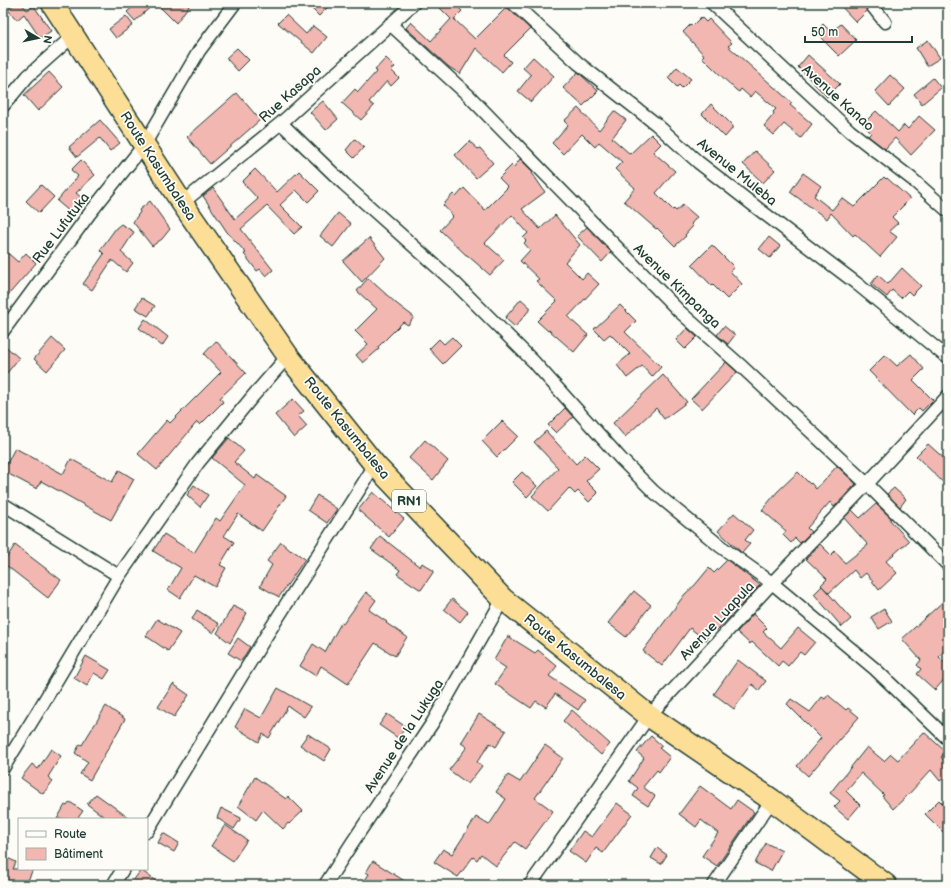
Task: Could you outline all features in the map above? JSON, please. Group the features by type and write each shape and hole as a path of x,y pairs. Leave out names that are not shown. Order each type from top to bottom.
{"highway":[{"name":"Route Kasumbalesa","path":"59,6 74,35 182,203 288,356 375,465 504,600 649,716 772,800 877,882"}],"street":[{"name":"Rue Lufutuka","path":"3,331 90,213 144,144 200,50 235,3"},
{"name":"Rue Kasapa","path":"182,203 281,123 414,3"},
{"name":"Avenue Muleba","path":"512,3 578,63 656,124 698,162 856,282 948,358"},
{"name":"Avenue Kanao","path":"712,3 850,131 912,179 948,211"},
{"path":"870,3 885,22"},
{"name":"Avenue Kimpanga","path":"390,24 468,95 598,230 679,311 740,365 867,484 948,565"},
{"path":"3,106 28,76 74,35"},
{"path":"281,123 344,184 454,283 533,361 621,459 654,492 720,546 772,583 875,669 948,739"},
{"path":"3,768 119,576 198,463 288,356"},
{"name":"Avenue Luapula","path":"530,885 649,716 948,396"},
{"path":"148,828 266,636 375,465"},
{"path":"3,504 119,576"},
{"name":"Avenue de la Lukuga","path":"325,885 356,836 433,722 504,600"},
{"path":"714,885 772,800"},
{"path":"113,885 122,870"}],"building":[{"path":"16,3 21,3 27,10 34,6 51,31 40,38 24,14 17,20 8,10"},
{"path":"137,3 155,3 135,21 127,12"},
{"path":"156,3 191,3 176,23"},
{"path":"306,3 332,3 319,16"},
{"path":"435,3 454,3 462,11 454,19 475,39 507,7 530,29 504,55 511,62 502,72 476,48 460,74 449,67 406,28 411,22 431,41 451,19"},
{"path":"838,3 863,3 867,11 856,22"},
{"path":"286,15 306,34 313,26 327,37 314,53 278,23"},
{"path":"126,16 133,25 116,38 109,29"},
{"path":"701,17 706,22 709,19 732,43 728,46 792,103 790,105 812,124 801,138 784,124 774,135 764,126 774,114 773,112 776,109 755,91 750,97 741,89 739,92 736,90 702,57 704,55 683,32"},
{"path":"823,24 831,32 841,24 856,40 839,56 815,32"},
{"path":"928,40 940,58 927,66 916,48"},
{"path":"237,48 249,60 238,71 226,58"},
{"path":"808,55 840,84 827,97 798,67"},
{"path":"533,57 554,76 531,102 518,91 531,75 523,68"},
{"path":"386,58 395,67 391,70 399,78 391,86 387,81 369,102 374,106 361,120 342,103 355,89 358,92 377,71 375,70"},
{"path":"677,67 691,79 682,88 679,85 677,87 668,78"},
{"path":"49,72 63,87 38,111 24,95"},
{"path":"578,72 598,91 583,106 563,88"},
{"path":"890,75 905,89 889,106 875,91"},
{"path":"933,78 941,88 922,104 914,94"},
{"path":"237,93 260,120 210,164 187,137"},
{"path":"323,101 338,119 326,130 310,112"},
{"path":"711,104 732,125 732,129 725,137 702,114"},
{"path":"578,108 599,130 614,111 626,120 612,138 630,154 651,134 661,144 653,152 675,171 656,193 673,210 674,209 676,211 683,205 697,217 691,224 693,226 685,235 686,236 675,246 657,228 656,229 624,201 635,188 615,169 622,162 599,142 595,147 582,134 563,154 552,143 568,125 564,121"},
{"path":"876,111 898,132 904,125 908,129 919,116 935,130 911,155 895,138 885,149 868,136 871,133 863,124"},
{"path":"100,120 120,143 110,151 100,138 77,157 69,147"},
{"path":"355,139 364,147 354,158 346,150"},
{"path":"469,141 478,149 480,148 493,163 476,178 455,155"},
{"path":"755,151 775,170 763,183 743,164"},
{"path":"520,159 533,172 532,173 545,192 522,209 540,229 555,215 580,245 565,262 582,279 587,273 599,284 568,317 588,335 574,352 537,321 557,301 536,281 539,279 520,261 530,250 524,243 526,241 523,238 528,233 512,215 485,243 504,260 490,275 440,230 453,216 443,205 453,194 456,197 464,188 485,210 508,187 499,178 512,165 514,167"},
{"path":"81,160 95,175 76,193 82,198 70,212 57,201 78,176 71,170"},
{"path":"255,169 277,192 299,171 319,191 308,202 296,190 280,205 302,227 294,234 267,206 241,229 273,270 266,276 260,269 257,271 244,254 246,253 227,232 203,196 213,188 235,219 258,199 242,182"},
{"path":"803,173 821,186 814,196 832,210 842,198 854,207 884,177 910,199 892,217 898,223 889,231 897,237 880,257 855,234 853,236 831,213 827,219 790,192"},
{"path":"41,185 54,197 39,213 26,201"},
{"path":"150,201 170,229 162,239 152,246 133,222 140,212 139,210"},
{"path":"338,213 351,224 333,247 320,236"},
{"path":"121,224 134,232 121,252 133,263 126,272 112,260 92,290 83,284 104,254 100,250 116,228"},
{"path":"587,227 611,252 602,262 577,236"},
{"path":"769,237 780,246 770,258 759,249"},
{"path":"369,238 385,258 362,282 343,261"},
{"path":"712,245 734,267 730,271 742,284 727,299 692,265"},
{"path":"3,249 18,262 26,253 36,263 3,301"},
{"path":"902,268 921,286 912,295 908,291 901,298 892,290 887,297 871,284 878,275 888,284"},
{"path":"368,278 414,317 408,325 403,322 378,347 379,349 363,363 356,355 368,344 355,331 377,309 357,291"},
{"path":"142,298 155,306 148,316 135,308"},
{"path":"521,299 531,308 515,327 505,318"},
{"path":"620,305 636,321 625,332 661,367 652,377 642,366 627,378 617,365 630,354 610,334 604,339 594,329"},
{"path":"145,319 168,337 162,346 139,328"},
{"path":"724,326 735,335 728,344 717,335"},
{"path":"687,328 697,337 685,349 676,340"},
{"path":"452,337 461,346 443,364 429,349 439,339 444,344"},
{"path":"52,338 65,350 47,371 34,359"},
{"path":"216,341 246,373 220,398 223,402 200,425 197,422 157,470 138,454 167,420 170,423 221,372 204,354"},
{"path":"3,344 19,358 3,378"},
{"path":"911,354 924,369 913,380 933,400 922,411 919,408 912,415 869,371 885,355 897,366"},
{"path":"726,362 737,372 702,409 691,399"},
{"path":"663,375 687,402 664,419 656,408 625,437 613,423"},
{"path":"293,399 304,411 298,416 307,426 294,438 275,415"},
{"path":"565,408 573,417 556,433 548,425"},
{"path":"502,421 518,436 497,457 482,441"},
{"path":"546,431 576,464 585,455 599,469 586,481 598,493 589,502 578,491 575,494 569,488 548,511 532,496 558,468 534,442"},
{"path":"229,438 244,451 234,462 255,479 257,475 286,496 262,531 238,514 224,536 234,542 220,565 226,568 215,587 194,575 180,598 168,590 181,568 153,551 164,534 194,553 216,518 220,521 245,485 212,458"},
{"path":"425,440 448,461 433,480 409,458"},
{"path":"928,444 948,462 948,487 916,456"},
{"path":"15,448 63,474 71,459 112,482 119,470 134,479 111,520 41,481 37,489 3,471"},
{"path":"837,466 856,484 834,507 830,502 807,528 811,532 800,543 795,538 791,543 783,535 786,531 762,510 777,492 798,472 816,489"},
{"path":"522,472 537,486 527,497 512,482"},
{"path":"194,485 208,495 200,507 187,495"},
{"path":"894,488 906,499 900,507 887,494"},
{"path":"373,492 404,519 389,537 358,510"},
{"path":"317,495 337,509 327,523 308,510"},
{"path":"876,504 891,518 890,520 909,541 886,561 897,573 879,590 866,573 860,578 854,570 829,593 821,585 827,579 806,559 820,544 831,555 835,551 845,563 868,545 844,518 852,510 860,518"},
{"path":"734,513 753,530 745,540 750,544 742,553 718,531"},
{"path":"380,536 420,567 422,563 434,571 421,590 397,574 400,570 371,549"},
{"path":"281,542 291,551 292,550 305,559 279,597 260,586 272,565 267,561"},
{"path":"15,545 61,580 48,598 3,563"},
{"path":"727,560 760,585 716,631 714,628 705,640 690,628 662,666 643,651 685,594 695,585 709,568 714,573"},
{"path":"822,586 851,619 842,627 814,594"},
{"path":"634,591 651,605 626,637 608,623"},
{"path":"366,592 376,600 369,610 407,637 395,656 375,643 348,684 321,666 316,676 300,666 313,644 325,652 341,623 343,624"},
{"path":"948,597 948,645 939,657 948,666 948,675 935,690 917,674 921,669 917,665 921,660 902,639"},
{"path":"452,599 468,612 460,622 444,609"},
{"path":"233,606 247,613 230,643 217,633"},
{"path":"884,609 892,621 879,629 871,617"},
{"path":"197,610 219,624 213,633 192,619"},
{"path":"753,614 767,628 763,632 781,648 798,628 815,642 804,655 800,652 788,666 782,661 778,666 752,642 750,644 737,632"},
{"path":"157,619 180,633 168,651 146,636"},
{"path":"508,636 535,653 538,650 557,666 549,676 585,700 578,710 555,694 546,707 536,701 531,708 495,684 506,668 494,660"},
{"path":"238,638 250,647 241,661 228,653"},
{"path":"86,656 110,670 104,679 94,673 87,686 74,678"},
{"path":"738,660 766,681 759,690 752,684 734,709 714,694"},
{"path":"173,684 189,695 174,717 158,707"},
{"path":"278,688 311,707 304,717 288,706 269,738 263,734 259,742 235,727 245,709 261,718"},
{"path":"828,695 846,710 848,708 859,717 808,776 797,766 821,738 787,704 791,699 810,712 822,697 825,699"},
{"path":"106,706 125,719 90,780 80,774 88,762 75,753 80,744 82,745"},
{"path":"572,710 610,744 601,755 563,721"},
{"path":"387,714 406,727 398,738 379,725"},
{"path":"479,714 506,731 496,747 490,743 477,762 482,766 468,784 449,770 467,747 461,743"},
{"path":"924,732 946,752 941,757 948,766 948,775 940,781 931,770 893,809 882,796 884,795 861,773 846,791 860,805 848,819 834,807 840,801 830,793 867,747 884,761 891,754 898,760"},
{"path":"308,734 331,749 324,761 300,745"},
{"path":"651,736 662,746 659,748 670,757 659,772 657,770 643,787 655,796 648,806 633,796 638,788 629,781 644,758 637,752"},
{"path":"545,745 563,758 535,798 553,811 525,849 515,842 496,866 481,854 477,860 473,857 458,877 434,862 443,849 452,854 476,817 489,825 506,799 496,792 508,775 520,782"},
{"path":"51,749 61,756 48,777 53,781 43,794 21,778 32,764 38,769"},
{"path":"255,777 286,799 288,796 303,811 283,829 263,810 256,820 238,806"},
{"path":"700,786 731,809 737,800 754,812 717,866 702,856 718,833 701,820 696,827 679,814"},
{"path":"96,794 129,818 106,818 87,804"},
{"path":"939,800 948,809 948,837 925,814"},
{"path":"70,802 83,811 78,818 58,818 65,805 67,806"},
{"path":"617,803 632,814 603,853 596,848 586,863 569,851 583,831 592,837"},
{"path":"221,808 241,818 234,829 217,818"},
{"path":"225,825 247,840 233,861 211,846"},
{"path":"163,833 179,843 174,852 158,843"},
{"path":"766,843 782,851 771,871 755,863"},
{"path":"657,848 667,855 661,864 651,858"},
{"path":"3,856 16,862 13,869 33,870 26,885 3,885"},
{"path":"373,861 411,885 362,885 369,874 366,872"},
{"path":"141,870 161,885 130,885"}]}
